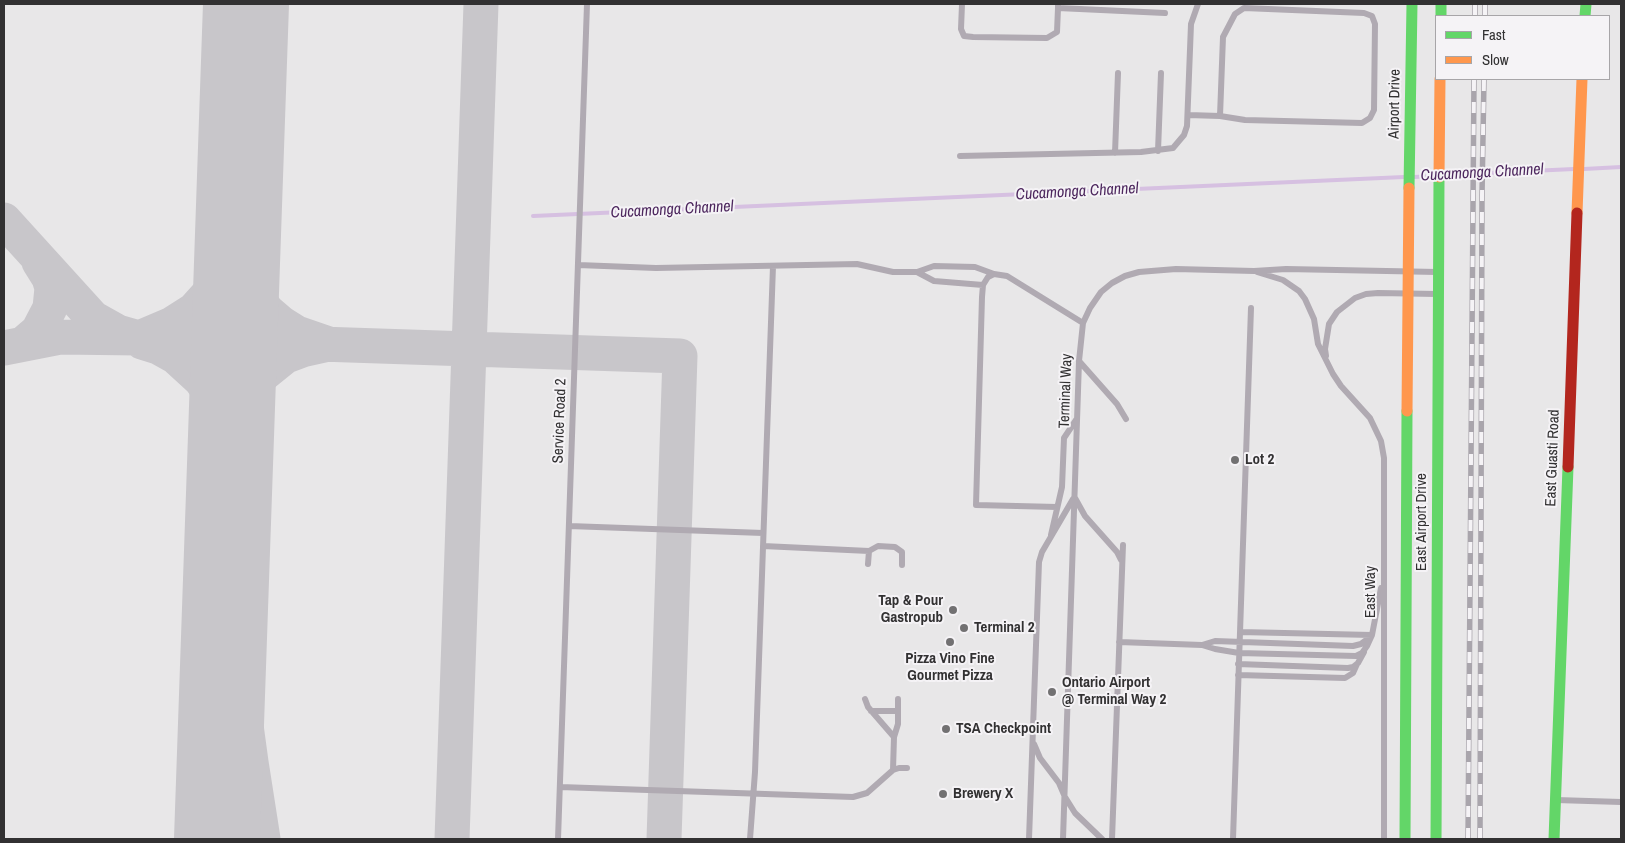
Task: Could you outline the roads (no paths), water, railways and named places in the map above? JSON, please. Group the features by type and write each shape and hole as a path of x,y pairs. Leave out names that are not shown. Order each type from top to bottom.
{"main road":[{"name":"Airport Drive","path":"1408,206 1412,4"},
{"name":"East Airport Drive","path":"1436,839 1438,147 1440,80"},
{"name":"East Guasti Road","path":"1554,839 1582,80"},
{"name":"East Airport Drive","path":"1405,839 1408,206"}],"lane":[{"name":"Service Road 2","path":"558,839 587,4"},
{"path":"962,4 961,29 964,36 973,37 1047,38 1057,32 1058,6 1164,13"},
{"path":"960,156 1158,151 1173,148 1184,135 1187,126 1191,24 1198,4"},
{"path":"1188,115 1220,116 1245,120 1362,123 1370,118 1374,110 1375,24 1372,16 1364,13 1244,8 1235,14 1223,37 1220,116"},
{"path":"1115,152 1118,73"},
{"path":"1158,151 1161,73"},
{"path":"578,265 656,268 857,264 893,272 917,272 934,266 975,267 1006,276 1084,323"},
{"path":"750,839 755,772 773,266"},
{"name":"Terminal Way","path":"1063,839 1079,361 1084,323 1090,308 1102,292 1112,283 1124,276 1139,272 1176,269 1254,271 1286,269 1439,272"},
{"name":"East Way","path":"1254,271 1283,280 1299,291 1305,299 1314,319 1318,344 1327,362 1342,386 1370,418 1381,441 1384,458 1384,839"},
{"path":"917,272 934,281 984,285"},
{"path":"994,274 988,277 984,285 981,306 976,504 1057,507"},
{"path":"1327,362 1325,349 1329,324 1337,312 1355,298 1366,294 1438,294"},
{"path":"1232,839 1251,308"},
{"path":"1079,361 1117,404 1126,419"},
{"path":"1050,539 1062,487 1064,438 1077,418"},
{"path":"1029,839 1038,576 1042,552 1074,497"},
{"path":"1074,497 1085,516 1118,552 1122,564"},
{"path":"569,526 763,533"},
{"path":"1112,839 1123,545"},
{"path":"763,546 869,551 878,546 895,547 902,552 902,565"},
{"path":"868,564 869,551"},
{"path":"1238,675 1345,678 1353,673 1372,635 1384,575"},
{"path":"1240,632 1372,635"},
{"path":"1202,645 1215,641 1353,646 1361,644 1372,635"},
{"path":"1119,642 1202,645 1239,653 1350,657 1362,653 1367,646"},
{"path":"1238,664 1348,668 1358,663"},
{"path":"865,699 871,711 894,737"},
{"path":"893,770 894,737 898,724 898,699"},
{"path":"871,711 898,711"},
{"path":"1033,741 1035,748 1054,775 1075,813 1102,839"},
{"path":"560,787 860,796 893,770 907,768"},
{"path":"1555,800 1621,802"}],"waterway":[{"name":"Cucamonga Channel","path":"1584,169 1621,167"},
{"name":"Cucamonga Channel","path":"1444,175 1574,169"},
{"name":"Cucamonga Channel","path":"1414,177 1434,176"},
{"name":"Cucamonga Channel","path":"533,216 1404,177"}],"railway":[{"path":"1475,4 1475,15"},
{"path":"1485,4 1485,15"},
{"path":"1468,839 1474,80"},
{"path":"1480,839 1484,80"}],"place":[{"name":"Lot 2","path":"1235,460"},
{"name":"Tap & Pour Gastropub","path":"953,610"},
{"name":"Terminal 2","path":"964,628"},
{"name":"Pizza Vino Fine Gourmet Pizza","path":"950,642"},
{"name":"Ontario Airport @ Terminal Way 2","path":"1052,692"},
{"name":"TSA Checkpoint","path":"946,729"},
{"name":"Brewery X","path":"943,794"}]}
